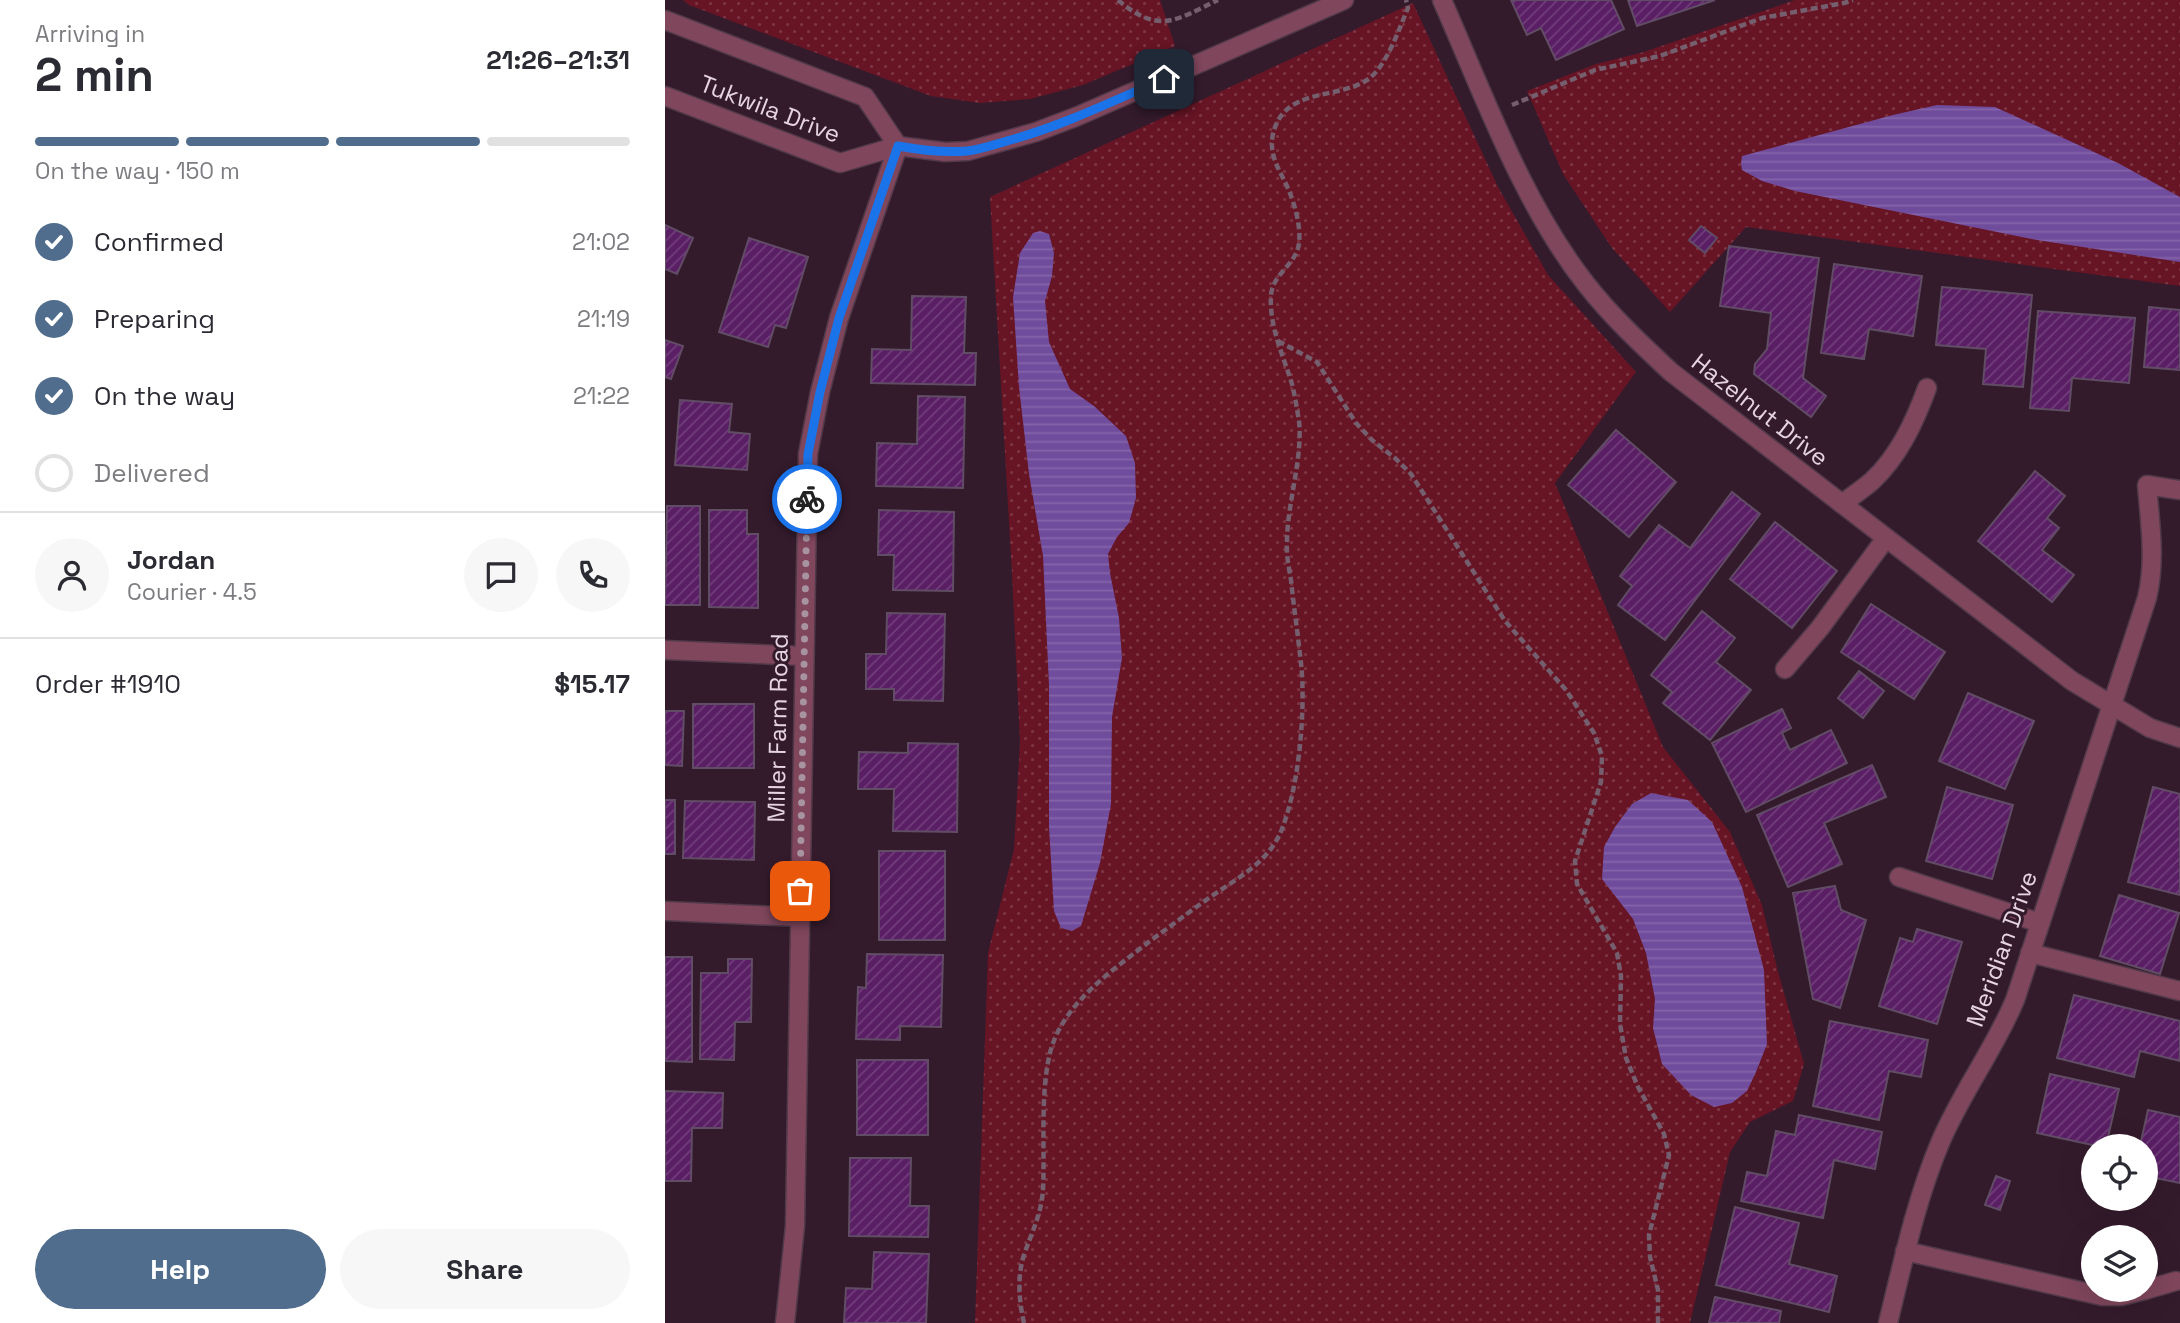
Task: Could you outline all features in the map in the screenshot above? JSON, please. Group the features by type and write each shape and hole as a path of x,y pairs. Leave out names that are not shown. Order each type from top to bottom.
{"street":[{"name":"Tukwila Drive","path":"665,96 840,163 898,146 945,152 968,150 1036,132 1090,111 1344,0"},
{"name":"Hazelnut Drive","path":"1443,0 1508,150 1541,214 1578,273 1621,324 1671,372 2072,681 2150,728 2180,738"},
{"name":"Tukwila Drive","path":"665,20 865,97 898,146"},
{"name":"Miller Farm Road","path":"785,1323 795,1226 808,454 839,318 898,146"},
{"path":"1842,504 1872,481 1886,466 1915,419 1927,388"},
{"name":"Meridian Drive","path":"1888,1323 1926,1180 1956,1109 2007,1018 2031,953 2147,598 2152,579 2153,556 2147,485 2180,490"},
{"path":"1785,669 1820,628 1885,538"},
{"path":"665,650 804,656"},
{"path":"1899,877 2040,923"},
{"path":"665,911 800,917"},
{"path":"2031,953 2180,991"},
{"path":"1905,1251 2081,1291"},
{"path":"2158,1286 2176,1281"}],"path":[{"path":"1118,0 1148,19 1162,22 1178,19 1218,0"},
{"path":"1024,1323 1020,1307 1021,1269 1041,1206 1046,1083 1049,1055 1055,1038 1075,1008 1117,967 1184,915 1263,860 1280,834 1287,814 1301,725 1302,668 1286,548 1300,427 1293,387 1271,316 1271,292 1276,278 1296,253 1300,242 1289,190 1273,161 1273,129 1297,101 1353,86 1367,80 1379,69 1408,8 1406,0"},
{"path":"1492,113 1595,69 1660,56 1762,18 1844,4 1853,0"},
{"path":"1277,341 1317,362 1356,423 1411,474 1505,621 1566,690 1594,733 1602,756 1601,782 1575,861 1577,884 1617,953 1621,976 1620,1024 1626,1058 1638,1087 1664,1134 1669,1155 1649,1235 1650,1257 1658,1290 1658,1323"}],"shaded area":[{"path":"683,0 1160,0 1175,46 1083,85 1030,99 980,103 931,96 689,5"},
{"path":"1795,0 2180,0 2180,286 1746,227 1670,312 1612,248 1563,174 1527,91 1596,64 1644,52"},
{"path":"1413,3 1498,187 1548,275 1636,372 1555,483 1663,747 1730,832 1762,905 1804,1064 1793,1101 1750,1122 1730,1152 1690,1323 975,1323 988,953 1014,849 1020,742 990,197"},
{"path":"1937,105 1995,107 2118,163 2180,197 2180,262 2037,240 1795,191 1762,181 1742,170 1742,156"},
{"path":"1040,231 1049,234 1054,253 1052,276 1045,301 1049,342 1070,389 1094,406 1126,436 1135,463 1136,498 1129,523 1108,554 1119,618 1122,658 1112,717 1111,804 1100,863 1081,926 1072,931 1061,928 1054,911 1049,827 1049,686 1043,556 1029,474 1019,387 1013,297 1020,253 1033,233"},
{"path":"1651,793 1688,800 1712,822 1742,887 1764,970 1767,1044 1747,1091 1732,1103 1714,1107 1691,1095 1662,1064 1653,1028 1655,999 1646,953 1633,919 1602,879 1604,847 1615,827 1632,804"}],"building":[{"path":"1511,0 1611,0 1624,29 1556,60 1541,28 1527,35"},
{"path":"1628,0 1715,0 1637,26"},
{"path":"665,225 693,238 677,274 665,269"},
{"path":"1701,226 1717,238 1705,253 1689,240"},
{"path":"749,238 808,257 786,328 775,325 768,347 719,332"},
{"path":"1729,246 1819,258 1803,378 1826,396 1811,417 1754,374 1755,364 1767,349 1771,313 1720,306"},
{"path":"1834,264 1922,276 1913,336 1869,329 1864,359 1821,353"},
{"path":"1942,287 2032,295 2023,387 1983,384 1986,349 1936,345"},
{"path":"912,296 966,297 964,353 976,353 975,385 871,383 872,349 911,350"},
{"path":"2149,307 2180,310 2180,370 2144,367"},
{"path":"2038,311 2135,318 2129,383 2072,378 2069,411 2030,408"},
{"path":"665,340 683,346 671,379 665,377"},
{"path":"918,396 965,397 963,488 876,486 877,443 917,444"},
{"path":"680,400 732,404 729,432 750,434 747,470 675,465"},
{"path":"1616,430 1676,482 1629,537 1568,485"},
{"path":"2035,471 2065,496 2047,518 2059,528 2042,550 2074,575 2052,602 1978,541"},
{"path":"1732,492 1760,514 1665,640 1618,605 1632,586 1620,576 1659,525 1690,548"},
{"path":"667,506 700,506 700,605 665,605"},
{"path":"709,510 747,510 747,534 758,534 758,608 709,607"},
{"path":"879,510 954,512 953,591 893,590 894,555 878,555"},
{"path":"1775,522 1837,571 1792,628 1730,579"},
{"path":"1871,604 1945,652 1914,699 1841,652"},
{"path":"1702,611 1735,638 1716,662 1751,690 1710,740 1663,703 1672,692 1651,675"},
{"path":"887,613 945,614 943,701 894,700 894,689 866,689 866,654 886,654"},
{"path":"1859,671 1884,691 1863,718 1838,698"},
{"path":"1968,693 2034,721 2005,789 1939,761"},
{"path":"693,704 754,704 754,768 693,768"},
{"path":"1782,709 1791,728 1782,733 1790,750 1831,730 1847,763 1746,812 1712,743"},
{"path":"665,711 684,711 682,766 665,765"},
{"path":"908,743 958,744 957,832 893,831 894,789 858,789 859,752 908,753"},
{"path":"1872,765 1886,797 1824,823 1842,864 1788,887 1757,815"},
{"path":"1947,787 2013,805 1992,879 1926,861"},
{"path":"2153,787 2180,794 2180,895 2128,882"},
{"path":"665,800 675,800 675,854 665,854"},
{"path":"685,801 755,802 754,860 683,858"},
{"path":"879,851 945,851 945,940 879,940"},
{"path":"1835,886 1841,910 1866,920 1840,1008 1813,999 1793,893"},
{"path":"2119,895 2179,913 2160,974 2100,956"},
{"path":"1917,929 1962,942 1937,1024 1879,1006 1900,938 1913,942"},
{"path":"867,954 943,955 941,1027 900,1026 900,1040 856,1039 858,987 866,988"},
{"path":"665,957 692,957 692,1062 665,1061"},
{"path":"728,959 752,959 751,1022 735,1022 734,1060 700,1059 701,973 728,973"},
{"path":"2074,995 2180,1021 2180,1061 2140,1051 2134,1077 2057,1058"},
{"path":"1830,1021 1928,1040 1921,1077 1889,1071 1879,1120 1813,1106"},
{"path":"857,1060 928,1060 928,1135 857,1135"},
{"path":"2050,1074 2119,1089 2109,1134 2081,1134 2081,1143 2037,1133"},
{"path":"665,1091 723,1093 722,1128 692,1128 691,1181 665,1181"},
{"path":"2148,1110 2180,1117 2180,1183 2158,1179 2158,1134 2143,1134"},
{"path":"1799,1115 1882,1132 1875,1169 1834,1160 1823,1218 1741,1201 1747,1172 1767,1176 1776,1131 1795,1135"},
{"path":"850,1158 911,1158 910,1206 929,1206 928,1237 849,1236"},
{"path":"1996,1176 2010,1181 2000,1210 1985,1205"},
{"path":"1735,1207 1799,1223 1789,1264 1837,1276 1829,1312 1716,1285"},
{"path":"874,1252 929,1254 926,1323 844,1323 846,1288 872,1289"},
{"path":"1715,1297 1781,1311 1779,1323 1709,1323"}],"way so far":[{"path":"800,891 807,499"}],"route":[{"path":"807,499 808,454 839,318 898,146 945,152 1001,143 1078,116 1164,79"}]}
